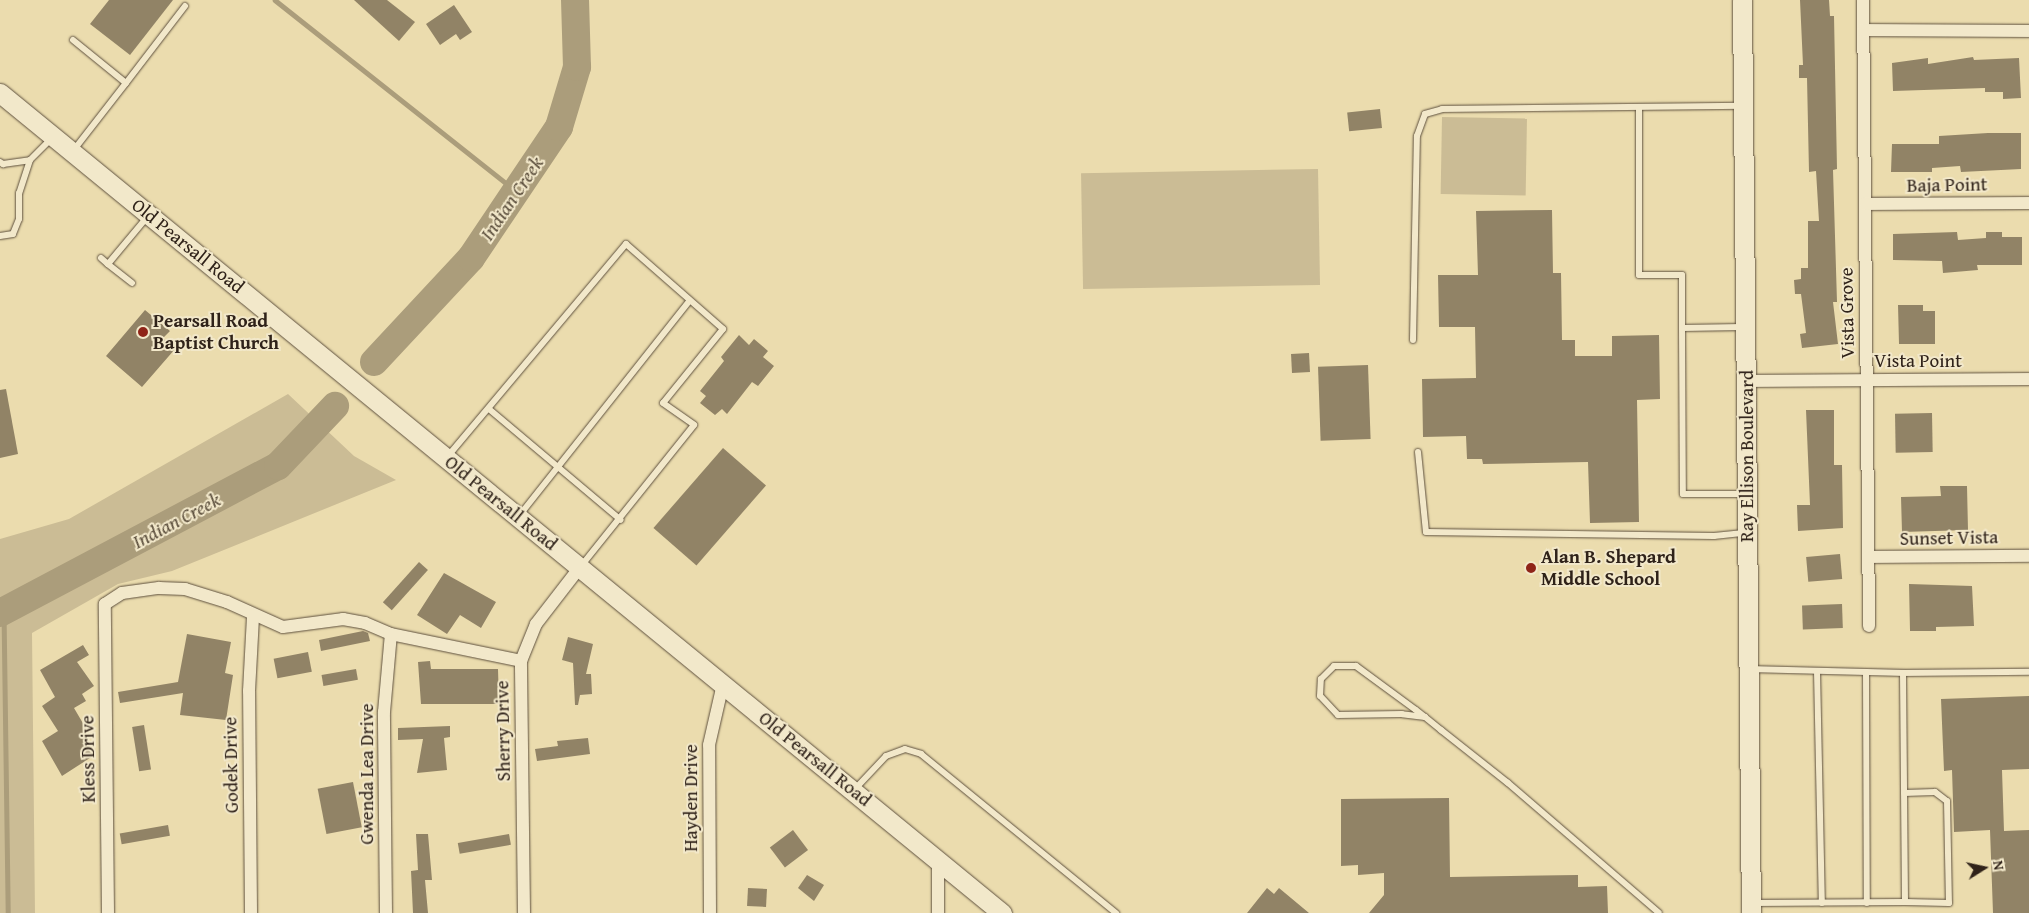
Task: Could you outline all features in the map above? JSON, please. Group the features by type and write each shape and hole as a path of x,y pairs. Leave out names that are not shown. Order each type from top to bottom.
{"main road":[{"name":"Ray Ellison Boulevard","path":"1742,0 1751,908"},
{"name":"Old Pearsall Road","path":"0,93 1002,913"}],"street":[{"name":"Vista Grove","path":"1863,0 1869,626"},
{"path":"1863,30 2029,31"},
{"name":"Baja Point","path":"1865,204 2029,203"},
{"name":"Vista Point","path":"1747,381 2029,379"},
{"name":"Sunset Vista","path":"1869,558 2029,556"},
{"name":"Sherry Drive","path":"524,913 521,661 536,624 580,567"},
{"name":"Kless Drive","path":"108,913 105,604 122,594 159,588 185,589 227,602 253,616"},
{"path":"253,616 283,627 343,619 365,623 391,634 521,661"},
{"name":"Godek Drive","path":"251,913 249,691 253,616"},
{"name":"Gwenda Lea Drive","path":"386,913 384,712 391,634"},
{"name":"Hayden Drive","path":"710,913 709,744 723,684"},
{"path":"938,860 938,913"}],"lane":[{"path":"73,152 185,6"},
{"path":"73,40 126,83"},
{"path":"1413,340 1417,136 1425,114 1442,109 1744,106"},
{"path":"1639,107 1639,275 1682,275 1683,494 1748,494"},
{"path":"0,236 13,234 19,219 18,193 30,160 54,136"},
{"path":"0,162 3,164 30,160"},
{"path":"108,264 149,215"},
{"path":"446,458 626,244 723,329 663,403 694,425 621,520 580,567"},
{"path":"101,258 132,284"},
{"path":"518,517 690,300"},
{"path":"1682,328 1746,327"},
{"path":"488,409 557,469 621,520"},
{"path":"1418,452 1426,532 1714,536 1748,533"},
{"path":"1425,717 1402,714 1338,715 1324,704 1319,687 1321,679 1334,666 1356,666 1425,717 1508,783 1659,913"},
{"path":"1749,669 1866,672 2029,672"},
{"path":"1818,671 1822,903"},
{"path":"1866,672 1866,903"},
{"path":"1903,672 1905,902"},
{"path":"854,790 886,756 905,749 922,754 1116,913"},
{"path":"1751,908 1822,903 1949,903 1947,801 1935,792 1904,793"}],"shaded area":[{"path":"1442,117 1527,118 1526,195 1441,194"},
{"path":"1318,169 1320,285 1083,289 1081,173"},
{"path":"288,394 354,456 396,480 172,571 118,584 32,633 35,913 0,913 0,539 69,519"}],"building":[{"path":"109,0 173,0 130,55 90,24"},
{"path":"354,0 387,0 415,22 399,41"},
{"path":"1800,0 1829,0 1830,16 1834,16 1837,169 1833,170 1837,302 1833,302 1838,344 1802,348 1800,334 1806,333 1801,294 1795,294 1794,280 1801,279 1801,268 1808,268 1808,221 1819,221 1816,171 1809,172 1807,78 1799,78 1799,65 1803,65"},
{"path":"454,5 472,32 460,40 456,34 440,45 426,24"},
{"path":"1973,57 1974,60 2019,58 2021,98 2003,99 2003,92 1985,92 1985,88 1893,91 1892,63 1928,58 1928,64"},
{"path":"1380,109 1382,128 1349,131 1347,112"},
{"path":"2021,133 2021,169 1961,172 1960,166 1932,168 1932,172 1891,172 1892,144 1939,144 1939,136"},
{"path":"1552,210 1553,273 1561,273 1562,340 1575,340 1575,356 1612,356 1612,336 1659,335 1660,399 1637,400 1639,522 1590,523 1588,462 1483,464 1482,459 1467,459 1466,436 1423,437 1422,379 1476,378 1475,327 1439,327 1438,275 1478,275 1476,211"},
{"path":"1957,232 1958,240 1986,238 1986,232 2002,232 2002,237 2022,237 2022,265 1977,265 1978,270 1943,273 1942,261 1893,260 1893,234"},
{"path":"1898,305 1923,305 1923,311 1935,311 1935,344 1899,344"},
{"path":"145,310 170,331 163,338 175,349 142,387 106,356"},
{"path":"739,335 749,345 754,339 768,351 763,357 774,366 758,386 752,382 727,414 722,409 715,415 700,403 706,396 700,391 724,361 721,357"},
{"path":"1309,353 1310,372 1292,373 1291,354"},
{"path":"1368,365 1371,439 1321,441 1318,367"},
{"path":"6,389 18,454 0,458 0,390"},
{"path":"1806,410 1834,410 1834,465 1842,465 1843,528 1798,531 1797,505 1810,505"},
{"path":"1932,413 1933,452 1896,453 1895,414"},
{"path":"723,448 766,485 696,565 653,528"},
{"path":"1940,486 1967,486 1968,530 1902,532 1901,497 1941,496"},
{"path":"1840,554 1842,579 1808,582 1806,557"},
{"path":"419,562 428,570 392,610 383,602"},
{"path":"444,573 496,602 481,628 460,615 447,634 417,615"},
{"path":"1909,584 1972,586 1974,626 1936,627 1936,631 1910,631"},
{"path":"1842,604 1843,628 1803,629 1802,605"},
{"path":"363,631 368,633 370,641 321,651 319,640"},
{"path":"187,634 231,642 225,673 233,675 226,720 180,715 183,693 120,703 118,692 178,682"},
{"path":"568,637 593,644 586,674 591,674 592,694 580,695 578,705 575,705 573,663 562,660"},
{"path":"83,645 89,655 77,662 94,686 82,694 86,701 74,708 91,737 83,741 93,756 62,776 42,741 58,731 42,706 55,697 40,670"},
{"path":"308,652 312,672 277,678 274,659"},
{"path":"430,661 431,669 498,669 499,704 421,704 418,662"},
{"path":"356,669 358,680 323,686 322,675"},
{"path":"2029,696 2029,769 2002,770 2004,831 2029,830 2029,913 1993,913 1990,830 1954,832 1952,770 1944,771 1941,699"},
{"path":"144,725 151,769 139,771 132,727"},
{"path":"450,726 450,737 444,738 447,770 417,773 423,739 398,740 398,728"},
{"path":"588,738 590,754 537,761 535,749 558,746 557,741"},
{"path":"353,782 362,827 326,834 318,789"},
{"path":"1449,798 1450,877 1578,875 1578,887 1607,886 1608,913 1369,913 1384,895 1384,873 1358,875 1358,865 1341,866 1341,799"},
{"path":"168,825 170,836 122,844 120,834"},
{"path":"793,830 808,850 785,867 770,847"},
{"path":"416,834 428,834 432,880 425,880 428,913 413,913 411,871 418,870"},
{"path":"509,834 511,845 460,854 458,843"},
{"path":"807,875 824,885 814,901 798,888"},
{"path":"748,888 767,889 766,907 747,906"},
{"path":"1267,888 1274,894 1279,888 1309,913 1247,913"}],"waterway":[{"path":"275,0 516,191"},
{"name":"Indian Creek","path":"374,362 471,258 559,127 577,67 575,0"},
{"name":"Indian Creek","path":"0,613 278,466 335,406"},
{"path":"4,611 8,913"}],"place":[{"name":"Pearsall Road Baptist Church","path":"143,332"},
{"name":"Alan B. Shepard Middle School","path":"1531,568"}]}
